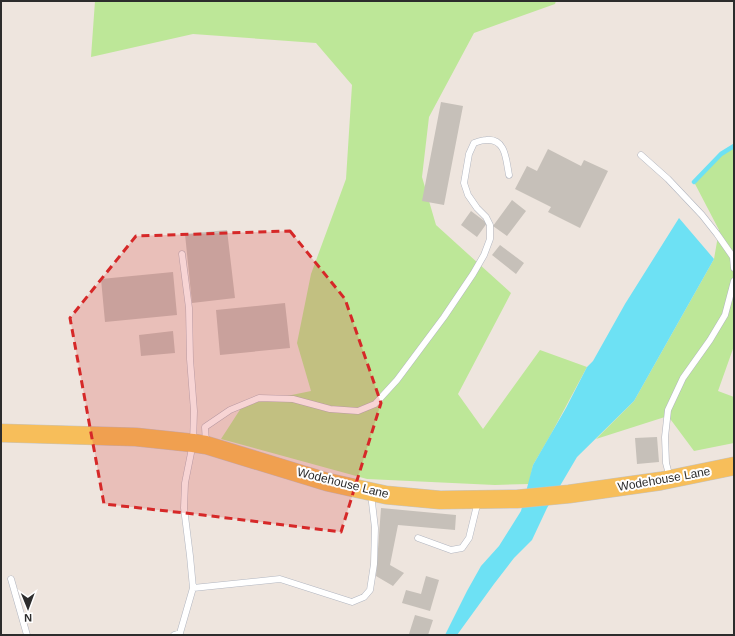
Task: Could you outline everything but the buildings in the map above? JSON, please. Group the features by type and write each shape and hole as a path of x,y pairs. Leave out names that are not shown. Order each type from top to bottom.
{"main road":[{"name":"Wodehouse Lane","path":"1,433 136,437 200,444 327,482 386,495 440,500 517,498 569,494 661,482 734,466"}],"lane":[{"path":"174,635 180,633 193,588 184,508 185,483 205,427 230,410 259,398 293,399 330,409 358,411 375,404 396,380 444,317 484,255 490,239 490,225 486,217 477,208 468,195 464,183 469,154 474,144 485,140 496,141 503,148 509,175"},
{"path":"641,155 668,179 718,234 733,257 734,268"},
{"path":"182,254 189,308 190,359 200,444"},
{"path":"671,479 666,463 664,437 668,410 683,378 710,340 725,315 734,281"},
{"path":"193,588 280,579 352,602 364,597 370,590 374,564 375,528 371,492"},
{"path":"418,538 451,550 462,548 469,538 478,499"},
{"path":"11,579 27,635"}],"highlighted area":[{"path":"290,231 345,299 381,403 341,532 104,504 70,318 136,236"}],"green space":[{"path":"95,1 556,1 555,4 474,33 429,117 422,177 436,225 511,293 458,394 483,429 540,350 587,367 533,465 529,484 495,485 367,479 221,439 243,405 311,391 297,343 311,274 346,179 352,85 316,43 193,34 91,57"},
{"path":"734,146 734,346 718,391 734,397 734,443 694,451 668,416 596,439 634,401 714,259 719,230 694,182 721,154"}],"water":[{"path":"679,218 714,259 634,401 577,457 547,508 532,540 514,558 457,635 445,635 481,566 499,546 521,511 533,465 566,408 587,367 593,361 625,304"}],"waterway":[{"path":"694,182 721,154 734,146"}]}
